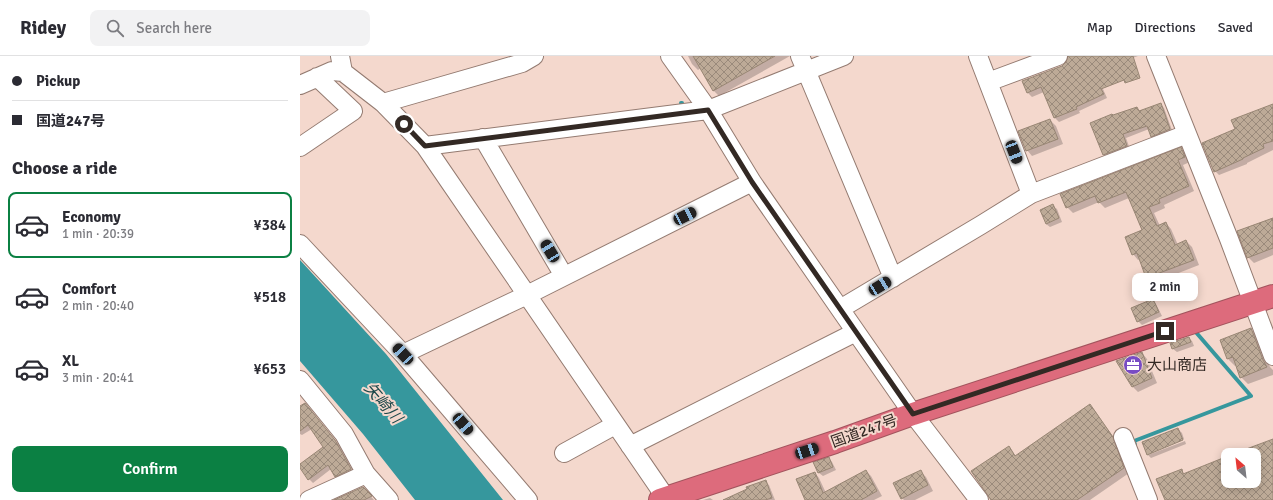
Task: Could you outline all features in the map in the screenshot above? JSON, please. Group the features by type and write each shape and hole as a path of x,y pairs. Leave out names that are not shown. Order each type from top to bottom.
{"highway":[{"name":"国道247号","path":"663,499 835,442 913,414 1263,299"}],"street":[{"path":"383,103 522,63 534,56"},
{"path":"670,56 708,110 752,182 913,414 979,500"},
{"path":"425,146 708,110 803,63 844,56"},
{"path":"978,56 1030,194"},
{"path":"988,82 1058,56"},
{"path":"1156,56 1187,134 1263,299 1273,356"},
{"path":"803,63 893,278"},
{"path":"300,85 332,71 342,64 425,146 630,446 663,499"},
{"path":"300,147 353,111 317,77"},
{"path":"840,309 1030,194 1187,134"},
{"path":"483,138 564,276"},
{"path":"403,354 527,295 752,182"},
{"path":"300,244 403,354 528,500"},
{"path":"630,446 856,332"},
{"path":"300,380 344,434 366,474 389,500"},
{"path":"564,453 615,425"},
{"path":"1123,436 1148,500"},
{"path":"309,500 366,474"}],"water":[{"name":"矢崎川","path":"300,260 386,354 503,500 415,500 363,434 300,361"}],"building":[{"path":"693,56 775,56 713,91"},
{"path":"1068,56 1133,56 1140,78 1125,83 1124,80 1101,89 1104,94 1076,107 1077,109 1054,118 1041,87 1027,93 1022,81 1062,66 1066,62"},
{"path":"1161,103 1170,129 1151,137 1147,126 1123,134 1127,146 1103,155 1090,123 1112,114 1113,115 1137,107 1139,111"},
{"path":"1273,104 1273,141 1263,144 1264,148 1214,172 1202,143 1235,129 1231,120"},
{"path":"1050,119 1058,139 1026,151 1018,131"},
{"path":"1181,147 1185,157 1178,160 1189,186 1159,199 1160,203 1149,207 1157,226 1166,222 1175,245 1186,240 1194,260 1146,278 1137,253 1132,255 1125,237 1142,230 1126,192 1098,203 1095,196 1066,208 1060,194"},
{"path":"1053,204 1059,218 1046,224 1040,210"},
{"path":"1273,218 1273,248 1247,258 1237,231"},
{"path":"1153,299 1159,312 1137,322 1131,308"},
{"path":"1251,328 1267,367 1240,378 1233,357 1227,359 1220,340"},
{"path":"1189,337 1191,342 1172,349 1170,343"},
{"path":"1142,352 1152,378 1132,387 1116,361"},
{"path":"305,403 335,440 351,469 335,477 328,465 308,480 300,468 300,464 323,447 308,425 300,431 300,406"},
{"path":"1090,404 1113,437 1124,468 1077,500 991,500 971,471 1009,446 1015,456"},
{"path":"1178,428 1183,440 1147,455 1142,442"},
{"path":"1273,439 1273,500 1165,500 1156,479 1182,469 1183,474 1221,459 1221,488 1261,488 1261,448 1249,448"},
{"path":"829,457 833,467 818,473 813,462"},
{"path":"866,470 877,491 861,500 805,500 796,479 815,472 823,493"},
{"path":"921,470 928,485 901,499 893,483"},
{"path":"766,480 772,498 765,500 723,500 747,489 746,487"},
{"path":"363,487 372,496 364,500 334,500"}],"waterway":[{"path":"1135,445 1134,441 1251,396 1194,330"}],"place":[{"name":"大山商店","path":"1133,365"}],"route":[{"path":"404,124 425,146 708,110 752,182 913,414 1165,331"}]}
